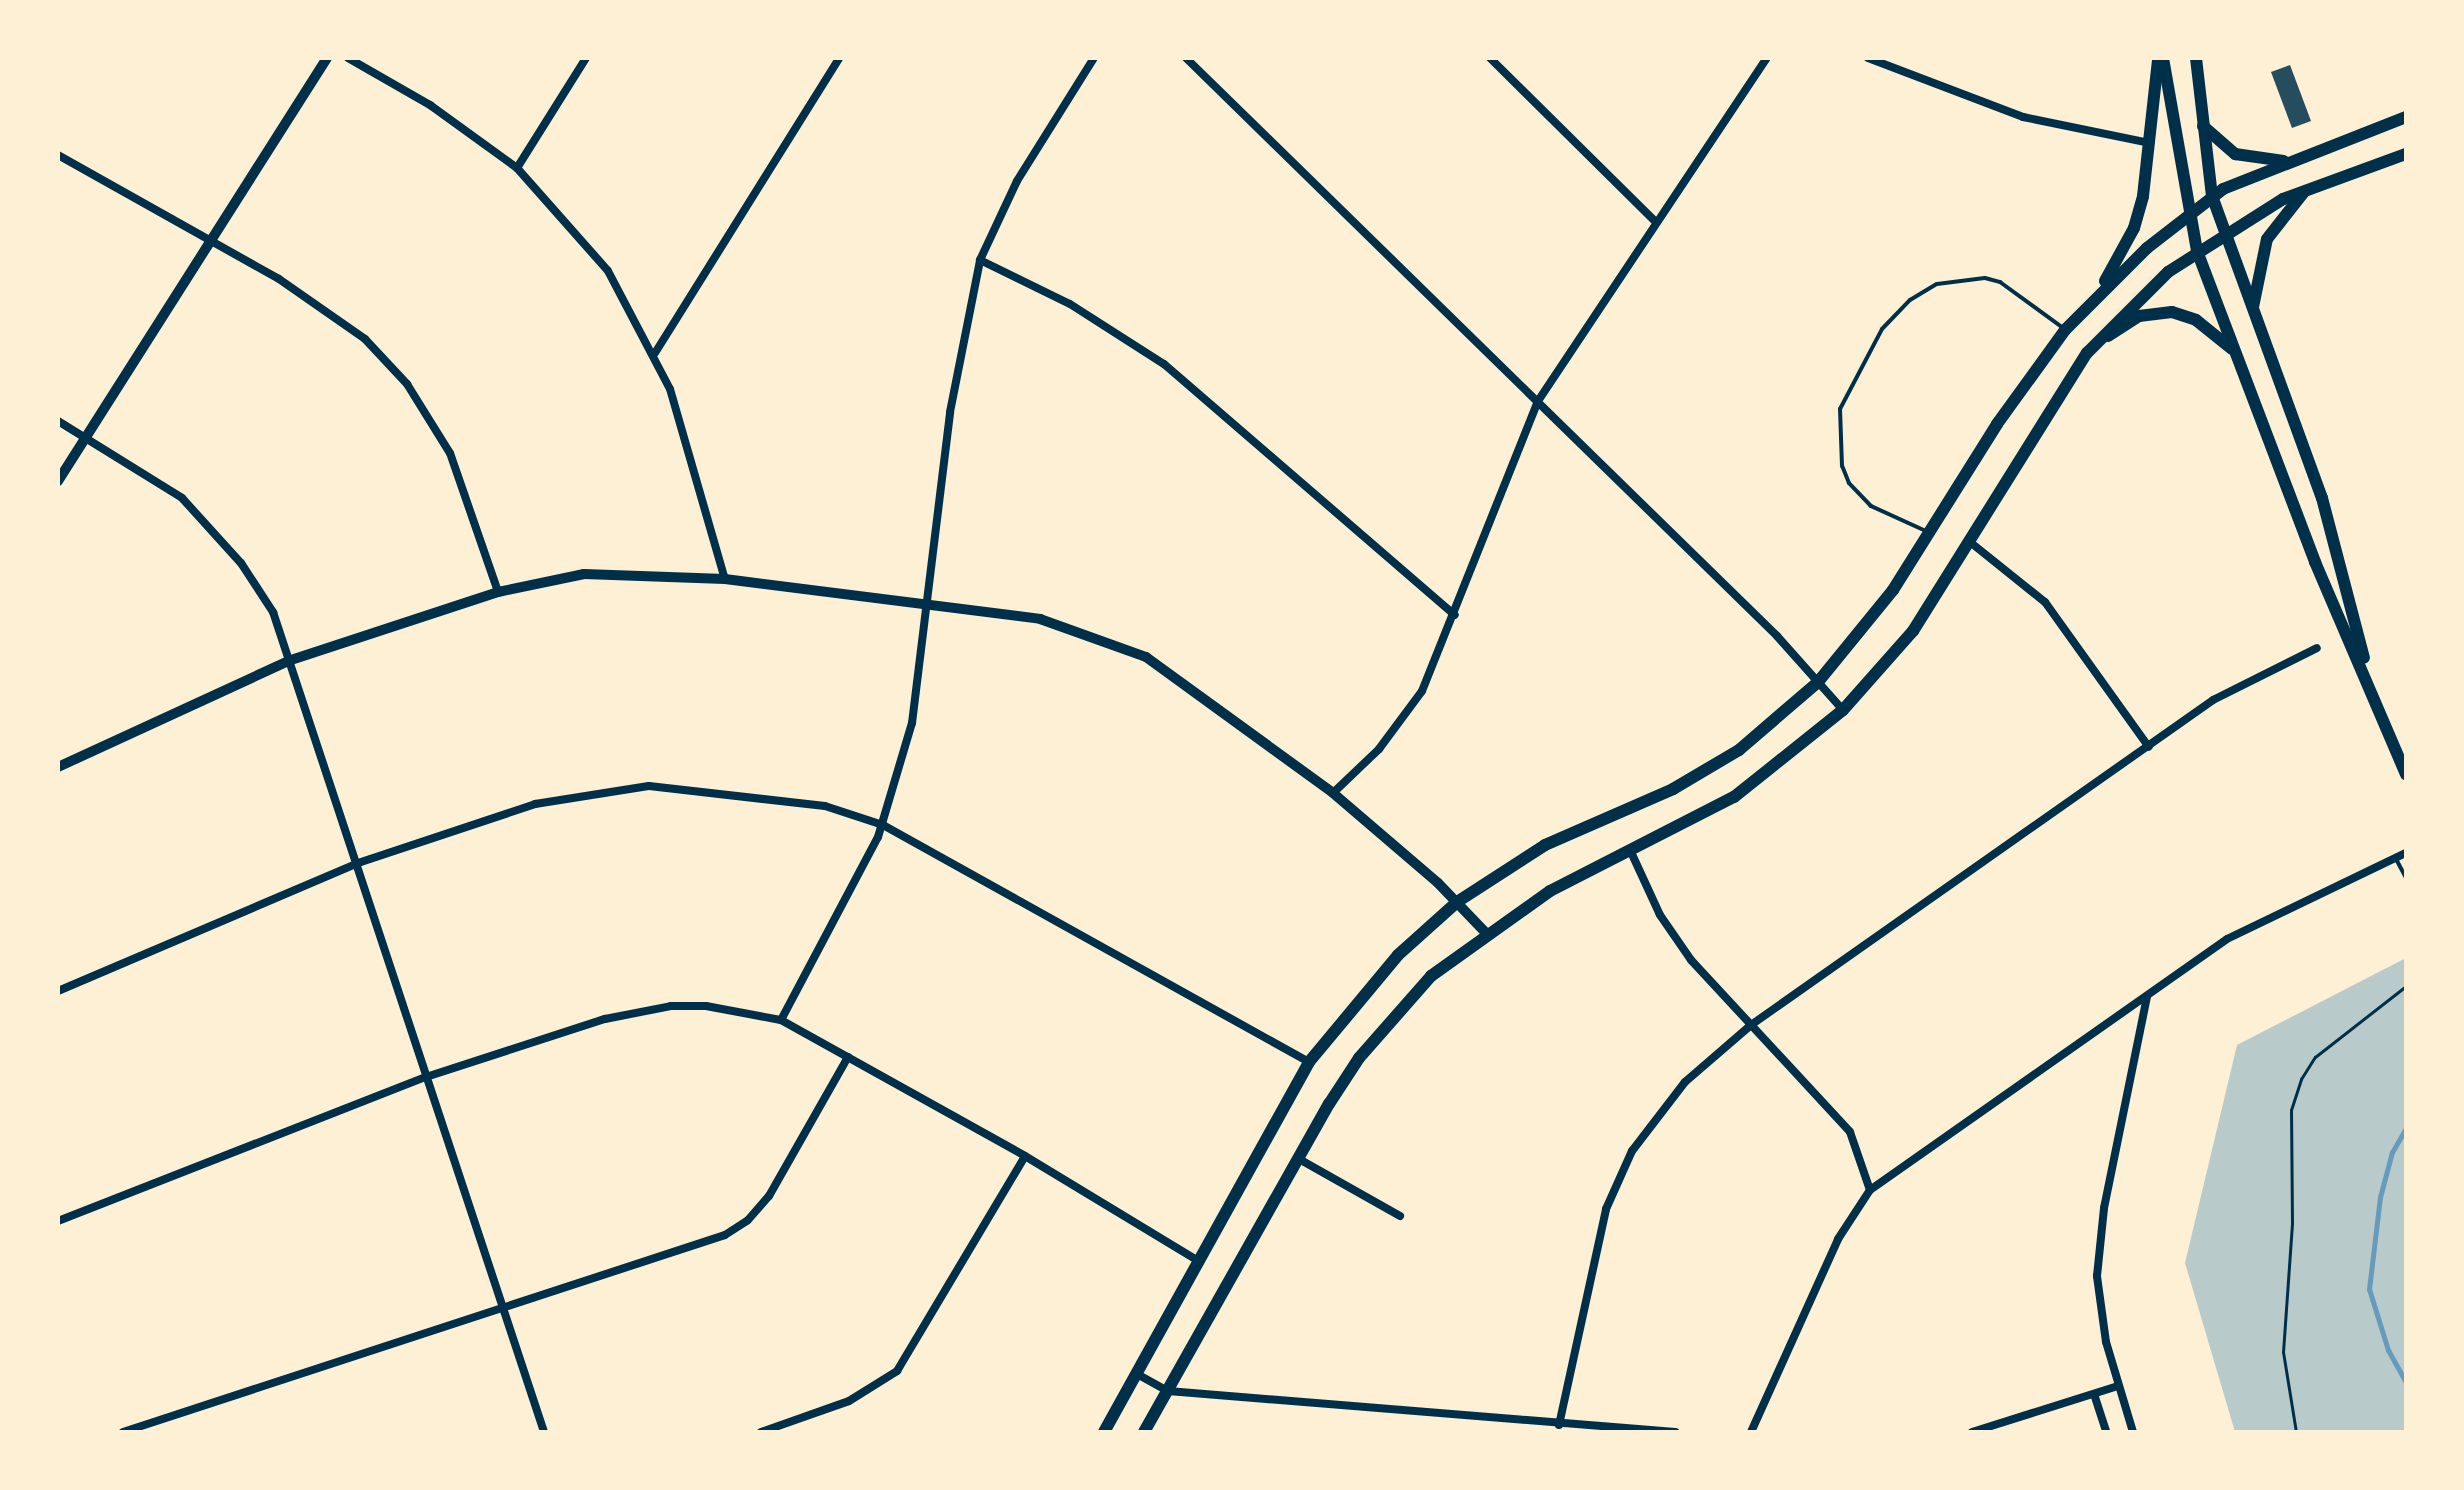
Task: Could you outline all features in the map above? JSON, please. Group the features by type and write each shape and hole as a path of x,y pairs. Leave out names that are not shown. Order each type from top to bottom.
{"main road":[{"path":"2082,311 2122,255 2134,228 2150,143 2161,58"},
{"path":"2161,58 2197,251 2337,617 2368,677 2406,774"},
{"path":"2196,58 2212,196 2322,498 2368,677"},
{"path":"1104,1432 1309,1062 1371,982 1457,902 1545,845 1702,773 1739,750 1818,682 1872,619 1997,424 2065,330 2188,215 2212,196 2287,161 2406,117"},
{"path":"2203,126 2235,154 2287,161"},
{"path":"1144,1432 1329,1104 1380,1032 1431,976 1486,933 1550,891 1734,797 1843,710 1894,657 1970,542 2087,353 2127,308 2223,232 2307,189 2406,154"},
{"path":"2252,310 2267,239 2307,189"},
{"path":"2087,353 2123,325 2163,312 2196,320 2232,349"}],"street":[{"path":"58,481 89,439 327,58"},
{"path":"348,58 430,105 517,168 608,271 655,353 691,450 725,579"},
{"path":"517,168 586,58"},
{"path":"655,353 839,58"},
{"path":"781,1020 883,825 912,723 929,605 950,412 980,260 1017,181 1094,58"},
{"path":"1186,58 1538,401 1843,710"},
{"path":"1490,58 1655,221"},
{"path":"1333,793 1379,749 1422,691 1455,615 1538,401 1655,221 1767,58"},
{"path":"1868,58 2023,117 2150,143"},
{"path":"58,155 339,317 407,384 450,453 498,592"},
{"path":"980,260 1070,304 1164,364 1455,615"},
{"path":"58,421 159,480 219,536 261,593 291,660 544,1432"},
{"path":"1970,542 2045,602 2149,747"},
{"path":"58,767 291,660 498,592 584,574 725,579 1040,619 1146,657 1192,686 1333,793 1457,902 1486,933"},
{"path":"1559,1425 1600,1228 1623,1169 1685,1082 1751,1025 2228,691 2317,648"},
{"path":"58,991 358,863 557,798 649,786 825,806 883,825 1309,1062"},
{"path":"1631,852 1677,940 1751,1025 1774,1044 1850,1132 1870,1190"},
{"path":"1751,1432 1838,1239 1870,1190 2258,921 2406,853"},
{"path":"2133,1432 2118,1386 2097,1276 2104,1208 2147,997"},
{"path":"58,1221 426,1077 642,1009 706,1006 781,1020 1025,1156 1200,1262"},
{"path":"123,1432 710,1242 748,1220 769,1196 848,1057"},
{"path":"761,1432 849,1401 897,1371 1025,1156"},
{"path":"1299,1159 1400,1216"},
{"path":"1137,1374 1168,1391 1675,1432"},
{"path":"1972,1432 2118,1386"},
{"path":"2094,1394 2106,1432"}],"lane":[{"path":"1930,532 1871,506 1849,483 1842,466 1840,409 1882,329 1910,300 1937,284 1985,278 2000,282 2065,330"},
{"path":"2396,857 2406,878"}],"path":[{"path":"2296,1432 2283,1352 2292,1223 2291,1110 2301,1079 2315,1057 2406,986"}],"shaded area":[{"path":"2406,958 2406,1432 2235,1432 2185,1263 2237,1045"}],"building":[{"path":"2290,65 2311,121 2292,128 2271,72"}],"waterway":[{"path":"2406,1128 2392,1152 2380,1197 2369,1289 2388,1350 2406,1383"}]}
